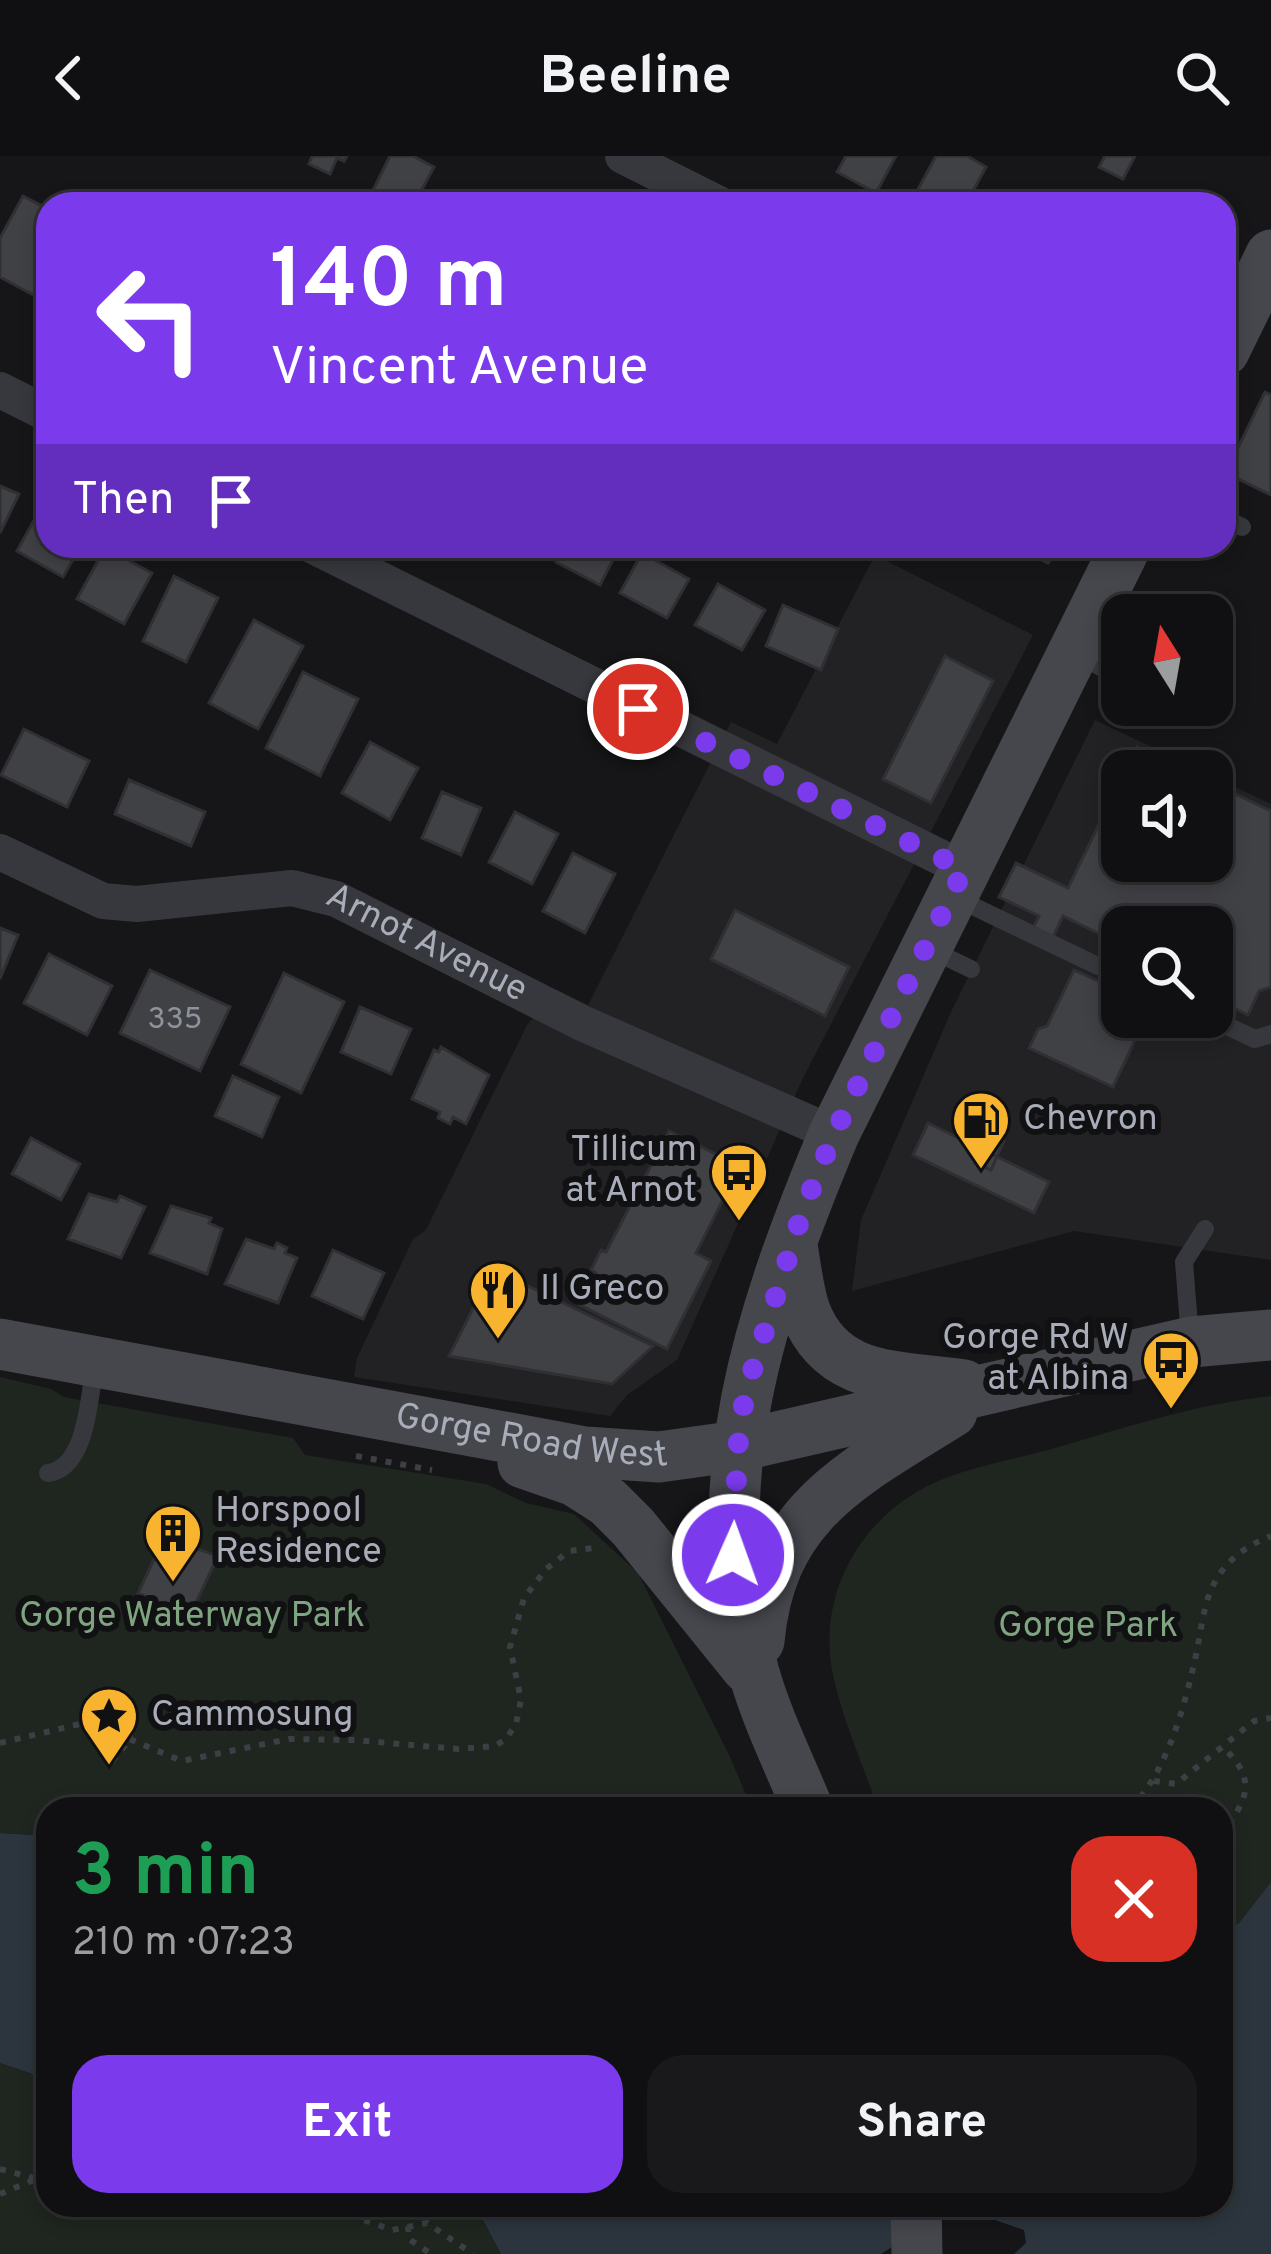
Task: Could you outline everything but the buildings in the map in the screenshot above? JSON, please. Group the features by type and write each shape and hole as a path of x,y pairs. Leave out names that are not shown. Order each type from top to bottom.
{"main road":[{"path":"1236,326 1271,255"},
{"path":"803,1797 755,1677 733,1555 738,1446 754,1355 834,1134 1120,558"},
{"path":"792,1246 804,1309 821,1343 837,1360 866,1370 988,1389"},
{"name":"Gorge Road West","path":"0,1344 96,1362 436,1447 658,1457 738,1446 1191,1342 1271,1335"},
{"path":"755,1677 762,1606 777,1564 801,1523 838,1484 988,1389"},
{"path":"436,1447 483,1449 574,1481 608,1502 755,1677"},
{"path":"916,2217 916,2254"}],"street":[{"path":"623,156 694,192"},
{"path":"0,390 36,408"},
{"path":"336,558 957,882"},
{"name":"Arnot Avenue","path":"0,852 103,901 136,904 292,888 336,899 582,1023 834,1134"}],"lane":[{"path":"1073,652 1101,667"},
{"path":"957,882 1098,966"},
{"path":"924,946 971,969"},
{"path":"1233,1029 1255,1039 1271,1034"},
{"path":"1191,1342 1184,1262 1205,1229"},
{"path":"48,1473 60,1472 75,1455 96,1362"}],"path":[{"path":"354,1456 436,1447"},
{"path":"1139,1797 1152,1781 1186,1693 1210,1594 1234,1558 1271,1536"},
{"path":"0,1743 80,1724 98,1726 182,1761 290,1739 458,1750 495,1747 516,1724 520,1700 510,1647 524,1598 546,1569 569,1551 606,1545"},
{"path":"112,1761 129,1742 134,1712"},
{"path":"1152,1781 1176,1784 1254,1721 1271,1718"},
{"path":"1223,1747 1245,1778 1247,1795 1233,1818"},
{"path":"0,2169 36,2178"},
{"path":"0,2194 36,2180"},
{"path":"356,2217 392,2230 427,2223 473,2254"},
{"path":"408,2226 409,2239 431,2254"}],"shaded area":[{"path":"873,558 1033,635 803,1078 677,1360 627,1395 610,1416 354,1377 357,1358 413,1239 426,1230 527,1025 557,990 588,1005 731,722 777,744"},
{"path":"1095,720 1158,750 1101,750 1101,882 1233,882 1233,786 1271,804 1271,1260 1074,1231 852,1291 861,1220 951,1012"},
{"path":"0,1833 36,1835 36,2075 0,2063"},
{"path":"1271,1882 1271,2254 1014,2254 1026,2243 1024,2230 987,2217 1233,2217 1233,1927"},
{"path":"481,2217 938,2217 881,2254 501,2254"}],"green space":[{"name":"Gorge Waterway Park","path":"0,1377 51,1389 64,1397 293,1438 305,1455 486,1484 526,1503 574,1514 638,1573 747,1797 36,1797 36,1835 0,1833"},
{"name":"Gorge Park","path":"1271,1396 1271,1882 1239,1923 1233,1927 1233,1797 874,1797 841,1705 829,1641 839,1585 867,1535 909,1497 961,1472"},
{"path":"0,2063 36,2075 36,2217 481,2217 501,2254 0,2254"}],"place":[{"name":"Chevron","path":"981,1171"},
{"name":"Tillicum at Arnot","path":"739,1223"},
{"name":"Il Greco","path":"498,1341"},
{"name":"Gorge Rd W at Albina","path":"1171,1411"},
{"name":"Horspool Residence","path":"173,1584"},
{"name":"Cammosung","path":"109,1767"}],"route":[{"path":"638,709 964,869 834,1134 754,1355 738,1446 733,1555"}]}
